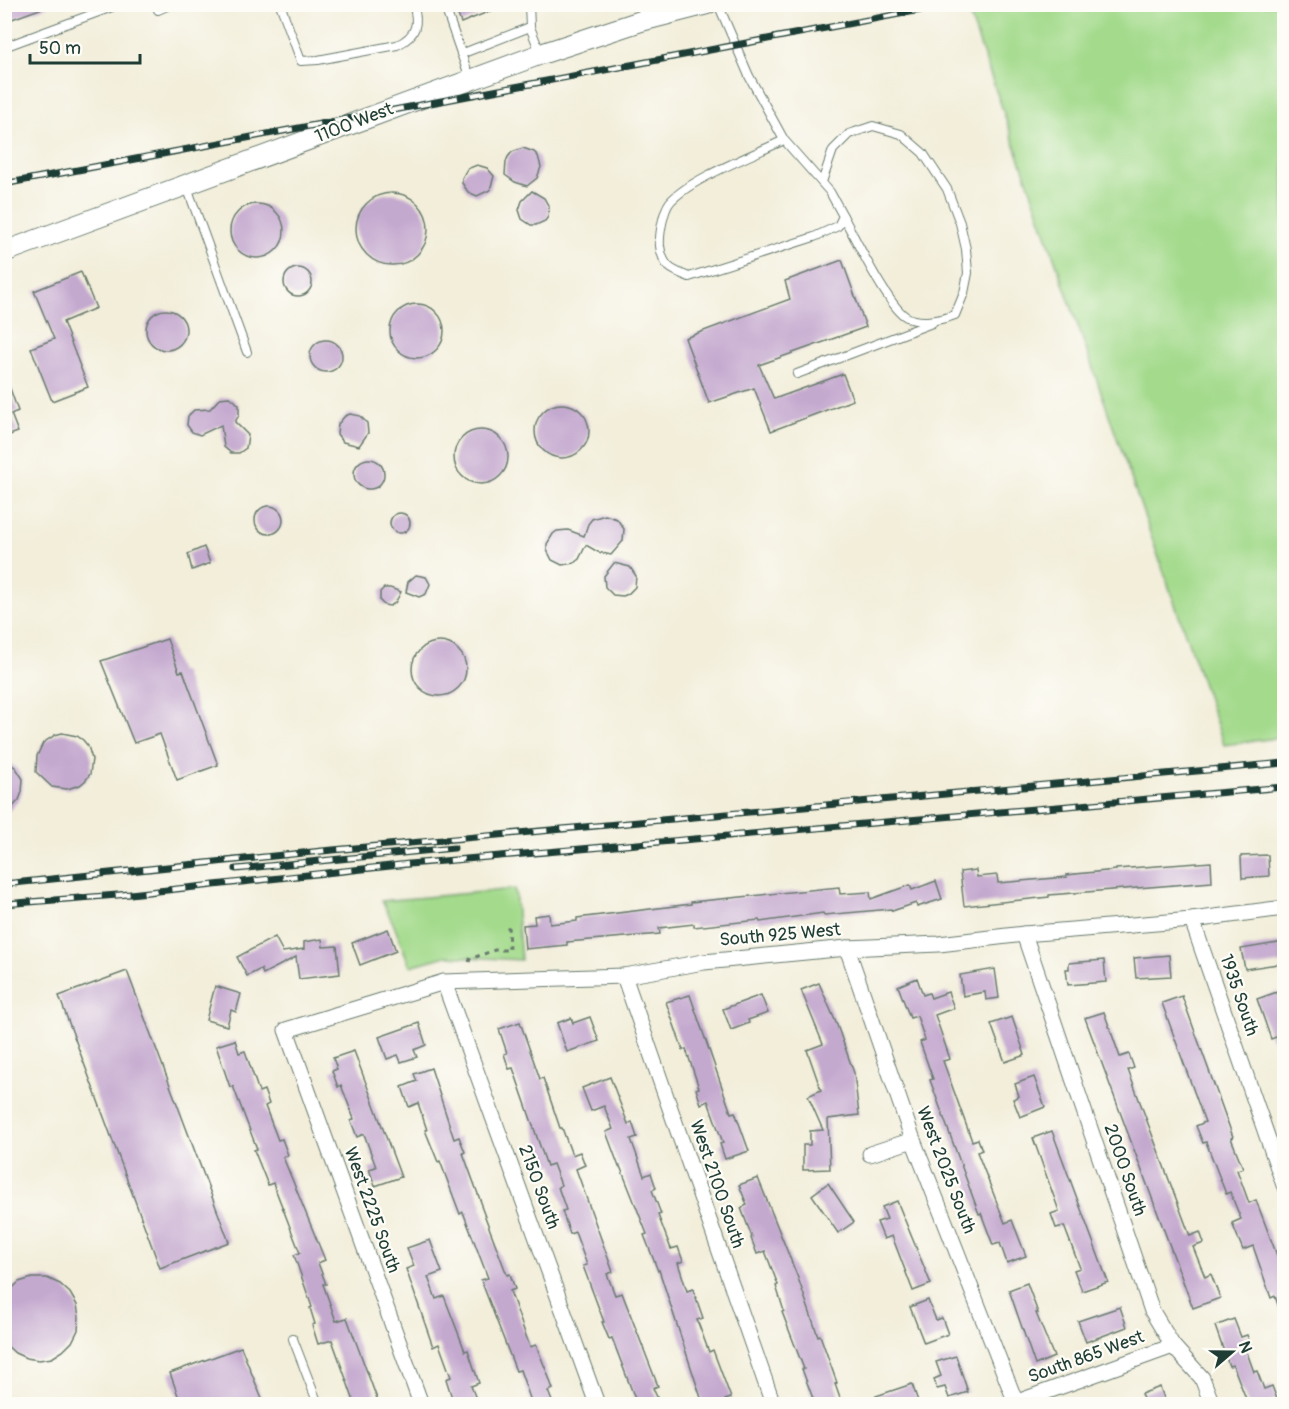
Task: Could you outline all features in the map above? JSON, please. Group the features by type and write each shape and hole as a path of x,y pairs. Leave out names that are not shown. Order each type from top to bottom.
{"street":[{"name":"1100 West","path":"4,252 541,54 632,24 699,6"},
{"name":"South 925 West","path":"286,1030 444,982 624,976 704,962 847,948 939,944 1024,934 1192,920 1284,908"},
{"name":"1935 South","path":"1192,920 1284,1185"},
{"name":"2000 South","path":"1024,934 1152,1311 1173,1346 1202,1378 1212,1404"},
{"name":"West 2025 South","path":"847,948 913,1140 1014,1404"},
{"name":"West 2100 South","path":"624,976 773,1404"},
{"name":"2150 South","path":"444,982 597,1404"},
{"name":"West 2225 South","path":"286,1030 421,1404"},
{"path":"870,1154 913,1140"},
{"name":"South 865 West","path":"1014,1404 1173,1346"}],"lane":[{"path":"4,47 120,4"},
{"path":"156,4 158,10 172,4"},
{"path":"280,4 301,61 318,60 397,45 405,41 416,29 417,22 413,4"},
{"path":"444,4 471,81"},
{"path":"529,4 530,27 541,54"},
{"path":"718,4 749,76 784,140 830,192 889,299 906,317 934,322"},
{"path":"461,54 530,27"},
{"path":"797,374 955,315 964,293 968,273 966,249 957,214 947,189 923,153 901,134 873,126 849,134 833,150 822,182"},
{"path":"784,140 692,184 669,203 659,236 662,259 672,271 689,277 814,237 838,226 843,216"},
{"path":"186,185 247,352"},
{"path":"293,1339 318,1404"}],"path":[{"path":"469,962 470,959 495,950 509,950 508,926"}],"green space":[{"path":"1031,4 1284,5 1284,737 1224,745 970,16"},
{"path":"515,889 521,960 446,956 410,966 382,901"}],"building":[{"path":"4,4 48,4 48,6 4,22"},
{"path":"454,4 505,4 505,5 461,23"},
{"path":"523,148 538,156 541,167 537,178 527,186 505,175 508,157 512,152"},
{"path":"477,165 487,168 494,176 490,190 477,196 468,192 462,183 462,178 467,169"},
{"path":"532,191 544,198 549,207 548,217 536,225 531,225 522,219 519,210 522,201"},
{"path":"399,193 418,203 426,215 428,229 426,243 418,255 406,263 385,265 366,255 358,243 356,222 366,203 378,195"},
{"path":"252,204 262,204 272,208 280,216 284,231 280,246 272,254 262,258 252,258 242,254 234,246 230,236 230,226 234,216 242,208"},
{"path":"842,260 866,327 759,365 774,399 843,374 853,400 771,431 754,388 709,403 685,338 790,299 785,281"},
{"path":"298,268 308,272 312,282 308,292 298,296 288,292 284,282 288,272"},
{"path":"81,272 96,308 63,322 88,387 52,401 31,348 54,339 34,291"},
{"path":"412,304 422,304 432,308 440,316 444,331 440,346 432,354 422,358 412,358 402,354 394,346 390,336 390,326 394,316 402,308"},
{"path":"166,310 180,316 186,330 180,344 166,350 152,344 146,330 152,316"},
{"path":"326,340 337,345 342,356 337,367 326,372 315,367 310,356 315,345"},
{"path":"4,377 6,377 18,411 11,414 18,432 4,437"},
{"path":"229,397 239,405 239,415 235,422 248,435 246,448 239,453 231,453 224,447 221,425 200,435 192,432 187,425 188,416 194,410 210,409 220,398"},
{"path":"557,404 567,404 577,408 585,416 589,431 585,446 577,454 567,458 557,458 547,454 539,446 535,436 535,426 539,416 547,408"},
{"path":"350,414 360,416 367,423 368,433 359,446 343,442 337,434 338,424"},
{"path":"476,430 486,430 496,434 504,442 508,457 504,472 496,480 486,484 476,484 466,480 458,472 454,462 454,452 458,442 466,434"},
{"path":"369,459 375,460 383,468 383,480 375,488 369,489 363,488 355,480 354,474 355,468 363,460"},
{"path":"269,506 279,510 283,520 279,530 269,534 259,530 255,520 259,510"},
{"path":"400,513 407,516 410,523 407,530 400,533 393,530 390,523 393,516"},
{"path":"605,515 617,519 624,529 623,541 611,555 598,552 586,545 579,559 574,563 562,565 552,560 547,544 553,534 557,531 568,530 584,536 592,519"},
{"path":"204,547 210,563 192,570 188,554"},
{"path":"614,563 630,567 636,576 635,587 623,596 613,595 605,587 604,576"},
{"path":"416,575 426,577 430,584 426,594 419,597 406,592 408,582"},
{"path":"384,588 401,592 395,603 390,606 380,601 380,592"},
{"path":"167,639 179,672 183,671 218,765 177,780 160,734 134,743 101,661"},
{"path":"434,642 444,642 454,646 462,654 466,669 462,684 454,692 444,696 434,696 424,692 416,684 412,674 412,664 416,654 424,646"},
{"path":"62,733 77,736 83,740 88,746 92,759 90,774 86,780 80,785 67,789 52,787 36,772 37,756 43,743"},
{"path":"4,759 16,768 23,779 19,800 4,816"},
{"path":"1268,855 1269,876 1242,878 1241,856"},
{"path":"1211,862 1212,882 1049,895 1049,897 964,906 960,872 976,870 977,877 997,875 998,883 1067,877 1066,875 1116,869"},
{"path":"936,881 942,899 917,907 916,903 892,911 891,909 824,915 823,913 760,922 759,920 694,927 694,924 659,928 660,934 567,942 567,945 525,949 523,925 535,924 534,916 549,914 550,924 577,921 577,918 691,904 691,902 839,887 840,894 870,892 871,899 910,885 912,890"},
{"path":"388,929 396,951 360,965 352,943"},
{"path":"275,937 283,952 304,949 304,942 322,939 323,947 337,946 340,974 299,979 296,957 263,974 261,969 247,976 237,957"},
{"path":"1284,942 1284,963 1245,969 1241,949"},
{"path":"1169,955 1171,976 1136,978 1134,958"},
{"path":"1104,960 1106,982 1068,985 1066,969 1069,969 1069,963"},
{"path":"995,969 999,998 986,1000 985,992 963,996 960,975"},
{"path":"127,971 229,1242 160,1268 59,996"},
{"path":"917,978 923,995 929,993 931,998 948,992 954,1008 935,1015 950,1059 943,1061 972,1141 978,1139 982,1150 977,1152 1005,1223 1012,1220 1026,1256 1007,1263 1000,1243 993,1245 981,1213 979,1214 930,1080 933,1079 920,1042 925,1040 917,1016 910,1018 898,986"},
{"path":"819,983 854,1073 859,1115 828,1119 830,1169 803,1170 803,1145 810,1145 810,1131 823,1130 808,1096 821,1090 807,1050 823,1044 801,990"},
{"path":"215,986 241,994 236,1012 231,1010 227,1026 206,1020"},
{"path":"1277,992 1284,1013 1284,1034 1271,1039 1257,999"},
{"path":"690,995 731,1113 735,1112 749,1151 725,1159 720,1144 723,1143 708,1101 701,1104 696,1089 699,1088 686,1049 683,1050 666,1002"},
{"path":"761,995 768,1013 748,1020 749,1023 731,1030 723,1009"},
{"path":"1182,996 1233,1137 1231,1138 1243,1168 1237,1170 1249,1203 1256,1200 1284,1274 1284,1317 1282,1317 1275,1296 1271,1298 1253,1246 1243,1250 1232,1223 1241,1219 1230,1192 1226,1194 1206,1142 1203,1143 1196,1126 1205,1122 1162,1003"},
{"path":"1104,1012 1120,1057 1129,1054 1134,1068 1128,1070 1190,1236 1200,1232 1204,1243 1193,1247 1205,1277 1211,1274 1220,1298 1193,1308 1085,1018"},
{"path":"590,1017 599,1041 567,1052 557,1023 571,1018 573,1023"},
{"path":"1012,1017 1025,1055 1005,1062 991,1024"},
{"path":"520,1022 540,1079 543,1078 572,1155 580,1152 585,1165 576,1169 613,1272 607,1274 615,1295 622,1293 658,1386 653,1388 660,1404 637,1404 612,1338 609,1339 602,1322 604,1322 583,1266 587,1265 575,1232 570,1234 562,1211 566,1210 558,1187 561,1185 553,1164 547,1166 513,1068 509,1069 504,1054 507,1053 499,1029"},
{"path":"419,1023 426,1045 414,1050 417,1057 401,1062 398,1055 387,1059 379,1037"},
{"path":"235,1040 239,1053 245,1051 259,1092 264,1090 269,1104 265,1106 278,1140 282,1139 288,1155 283,1157 325,1260 318,1263 336,1321 347,1318 379,1404 355,1404 332,1340 318,1344 312,1325 315,1324 310,1308 312,1307 294,1255 300,1253 273,1183 268,1185 254,1150 257,1149 233,1086 230,1087 216,1046"},
{"path":"354,1051 401,1177 375,1186 369,1169 376,1167 364,1134 357,1137 351,1121 354,1119 341,1085 338,1087 332,1071 337,1069 333,1058"},
{"path":"431,1068 454,1139 459,1137 481,1206 507,1275 510,1274 515,1289 510,1291 530,1347 536,1345 548,1375 553,1389 548,1391 553,1404 532,1404 520,1370 516,1371 481,1280 488,1278 463,1212 460,1214 440,1161 438,1162 425,1130 427,1130 418,1103 409,1107 402,1087 417,1081 414,1074"},
{"path":"610,1077 628,1124 632,1122 637,1137 631,1139 644,1176 651,1173 656,1188 652,1190 661,1214 658,1215 671,1249 678,1247 683,1261 678,1263 687,1291 693,1289 703,1318 697,1320 709,1352 713,1350 731,1398 725,1400 727,1404 703,1404 659,1270 644,1235 647,1234 606,1132 613,1129 604,1106 591,1111 582,1088"},
{"path":"1034,1077 1045,1107 1020,1117 1013,1099 1019,1096 1015,1084"},
{"path":"1052,1131 1108,1282 1082,1291 1074,1270 1080,1268 1064,1226 1056,1228 1051,1214 1059,1211 1033,1138"},
{"path":"758,1178 798,1278 818,1336 820,1335 842,1404 815,1404 782,1312 784,1311 776,1286 778,1285 765,1251 757,1254 751,1238 741,1208 747,1205 739,1185"},
{"path":"828,1183 854,1222 838,1233 812,1195"},
{"path":"897,1201 931,1284 913,1291 892,1236 884,1239 877,1222 887,1219 882,1207"},
{"path":"430,1240 442,1272 428,1277 436,1299 444,1296 465,1351 468,1350 479,1383 471,1386 478,1404 454,1404 446,1379 451,1377 439,1344 433,1347 406,1269 414,1266 407,1248"},
{"path":"32,1278 47,1278 60,1284 70,1293 77,1305 78,1330 72,1342 52,1358 39,1360 26,1358 15,1353 4,1343 4,1296 19,1282"},
{"path":"1027,1283 1038,1313 1036,1313 1054,1357 1035,1365 1009,1290"},
{"path":"928,1300 936,1320 942,1318 948,1334 924,1343 910,1307"},
{"path":"1120,1307 1127,1327 1086,1342 1078,1321"},
{"path":"1234,1319 1241,1337 1247,1335 1252,1348 1246,1350 1254,1372 1257,1371 1264,1389 1272,1386 1277,1399 1269,1402 1270,1404 1248,1404 1233,1365 1229,1366 1215,1326"},
{"path":"241,1347 264,1404 181,1404 170,1373"},
{"path":"956,1356 968,1392 949,1398 945,1387 937,1389 934,1379 941,1376 936,1362"},
{"path":"912,1384 919,1404 858,1404 858,1402"},
{"path":"1160,1387 1166,1404 1145,1404 1141,1394"}],"railway":[{"path":"4,184 952,4"},
{"path":"4,884 322,851 1284,763"},
{"path":"4,904 130,894 409,864 1284,787"},
{"path":"236,869 454,848"}]}
